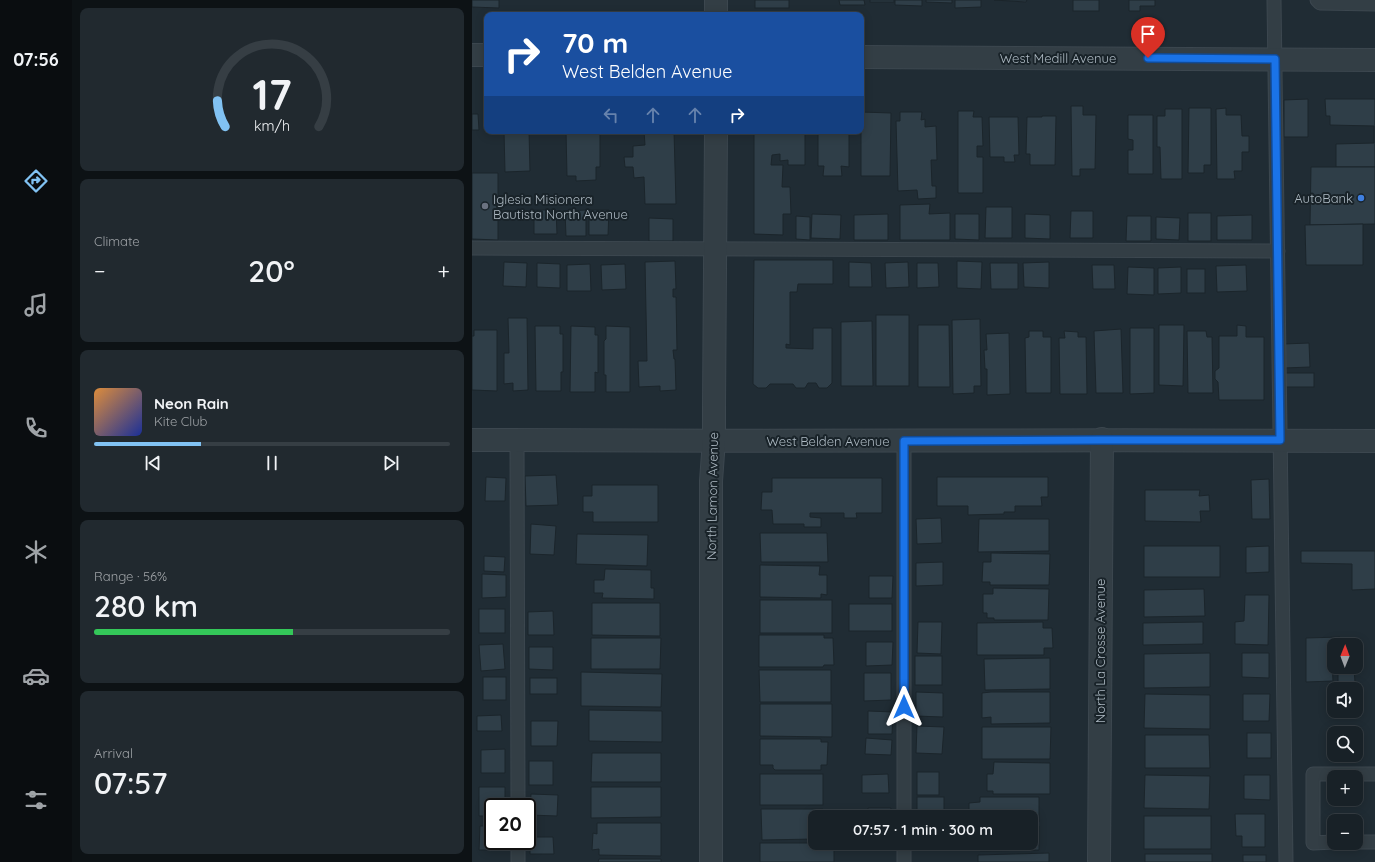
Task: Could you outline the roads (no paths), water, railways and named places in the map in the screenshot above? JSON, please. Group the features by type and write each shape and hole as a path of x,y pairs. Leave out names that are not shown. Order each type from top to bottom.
{"street":[{"path":"716,0 716,12"},
{"path":"472,55 484,55"},
{"name":"West Medill Avenue","path":"864,57 1375,60"},
{"name":"North Lamon Avenue","path":"711,862 711,481 714,440 716,134"},
{"name":"West Belden Avenue","path":"472,440 1375,441"},
{"name":"North La Crosse Avenue","path":"1099,862 1102,440"}],"lane":[{"path":"1274,0 1286,862"},
{"path":"1317,0 1320,3 1375,4"},
{"path":"472,248 1278,251"},
{"path":"517,440 518,798"},
{"path":"904,441 904,810"},
{"path":"1327,842 1313,843 1313,774 1375,774"},
{"path":"1363,842 1375,842"},
{"path":"518,850 518,862"},
{"path":"904,850 904,862"}],"place":[{"name":"AutoBank","path":"1361,198"},
{"name":"Iglesia Misionera Bautista North Avenue","path":"485,206"}]}
